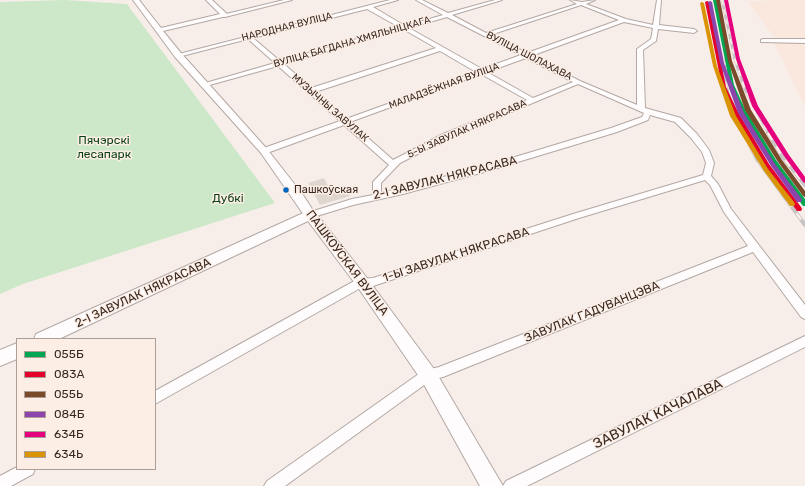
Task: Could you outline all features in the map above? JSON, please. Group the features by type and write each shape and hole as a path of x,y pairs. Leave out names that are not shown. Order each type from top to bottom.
{"main road":[{"name":"ПАШКОЎСКАЯ ВУЛІЦА","path":"310,216 362,282 428,375 492,486"},
{"name":"2-І ЗАВУЛАК НЯКРАСАВА","path":"44,338 310,216"},
{"path":"0,358 16,351"}],"street":[{"name":"ПАШКОЎСКАЯ ВУЛІЦА","path":"136,0 178,55 264,151 299,198 310,216"},
{"path":"209,0 225,15"},
{"path":"159,30 290,0"},
{"name":"НАРОДНАЯ ВУЛІЦА","path":"178,55 396,0"},
{"name":"ВУЛІЦА ШОЛАХАВА","path":"418,0 529,55 578,82 644,110 678,120 691,132 706,152 710,163 707,177"},
{"name":"ВУЛІЦА БАГДАНА ХМЯЛЬНІЦКАГА","path":"204,85 500,0"},
{"path":"572,0 640,25 694,31"},
{"path":"487,34 593,0"},
{"path":"644,110 640,48 654,40 659,0"},
{"path":"368,7 531,100"},
{"name":"МАЛАДЗЁЖНАЯ ВУЛІЦА","path":"264,151 624,20"},
{"name":"МУЗЫЧНЫ ЗАВУЛАК","path":"249,37 393,164"},
{"path":"763,41 805,41"},
{"path":"310,91 440,49"},
{"name":"5-Ы ЗАВУЛАК НЯКРАСАВА","path":"377,196 377,182 393,164 446,136 578,82"},
{"name":"2-І ЗАВУЛАК НЯКРАСАВА","path":"310,216 352,202 485,169 614,130 645,118 644,110"},
{"path":"707,177 714,184 727,210 805,314"},
{"name":"1-Ы ЗАВУЛАК НЯКРАСАВА","path":"156,397 362,282 373,282 576,216 707,177"},
{"name":"ЗАВУЛАК ГАДУВАНЦЭВА","path":"428,375 439,373 756,247"},
{"name":"ЗАВУЛАК КАЧАЛАВА","path":"511,486 805,341"},
{"path":"272,486 428,375"},
{"path":"0,484 26,470"}],"shaded area":[{"path":"805,0 805,39 797,40 775,38 747,1"},
{"path":"774,43 805,43 805,105 804,105"}],"green space":[{"name":"Пячэрскі лесапарк","path":"65,0 127,4 275,203 23,284 0,294 0,2"}],"building":[{"path":"324,178 329,188 343,186 350,196 320,205 308,183"}],"railway":[{"path":"722,0 735,60"},
{"path":"726,59 723,75 734,114 744,134"},
{"path":"735,59 744,87 769,134"},
{"path":"744,133 757,159 805,225"},
{"path":"768,133 782,156 805,185"}],"transit line":[{"name":"055Б","path":"715,0 732,85 742,109 773,161 805,204"},
{"name":"055Ь","path":"718,0 730,61 748,110 780,161 805,195"},
{"name":"634Б","path":"726,0 738,59 755,106 805,181"},
{"name":"083А","path":"707,2 724,87 735,112 766,165 799,209"},
{"name":"084Б","path":"710,2 722,63 741,113 773,165 799,200"},
{"name":"634Ь","path":"702,3 715,66 733,116 766,170 792,204"}],"place":[{"name":"Пашкоўская","path":"286,190"}],"park label":[{"name":"Дубкі","path":"228,199"}]}
